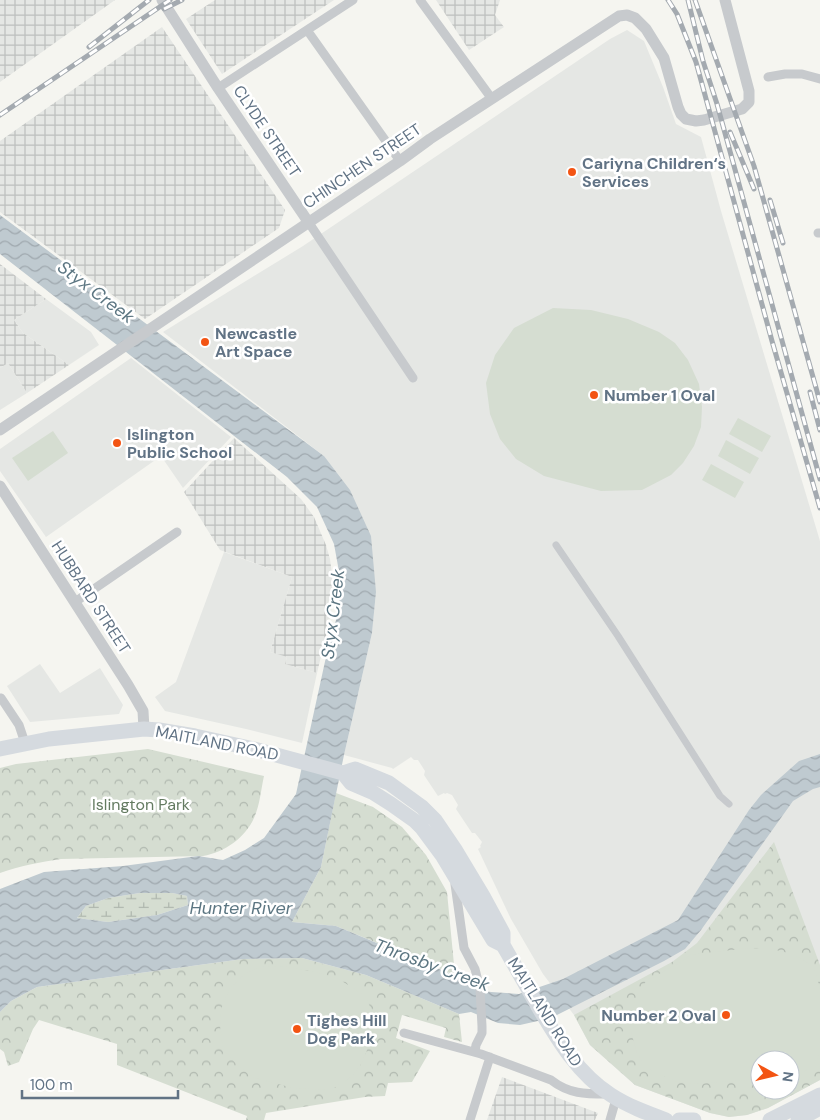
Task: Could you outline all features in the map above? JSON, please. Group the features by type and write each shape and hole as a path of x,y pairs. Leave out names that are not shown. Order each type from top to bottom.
{"main road":[{"name":"MAITLAND ROAD","path":"0,749 49,739 144,729 166,730 270,753 343,773 355,769 389,783 411,798 431,816 446,835 503,933 503,945 549,1024 577,1066 613,1096 639,1110 666,1120"},
{"name":"MAITLAND ROAD","path":"343,773 351,784 380,797 422,828 454,874 493,940 503,945"},
{"path":"770,1120 820,1095"},
{"path":"798,1120 820,1108"},
{"path":"679,1120 694,1120"}],"street":[{"name":"CLYDE STREET","path":"162,0 218,88 413,378"},
{"path":"218,88 353,0"},
{"path":"420,0 492,99"},
{"name":"CHINCHEN STREET","path":"0,430 430,139 618,16 627,15 635,18 646,29 664,58 678,107 686,119 704,120 742,109 749,102 750,97 725,0"},
{"path":"307,30 400,161"},
{"path":"768,77 802,74 820,79"},
{"name":"HUBBARD STREET","path":"0,486 128,685 143,711 144,729"},
{"path":"74,602 177,532"},
{"path":"556,545 623,644 720,796 729,804"},
{"path":"1,698 19,725 25,743"},
{"path":"454,874 464,948 475,969 480,989 482,1033 475,1052"},
{"path":"404,1033 490,1057 551,1080 560,1087 583,1094 613,1096 610,1120"},
{"path":"470,1120 490,1057"}],"shaded area":[{"path":"0,0 115,0 0,82"},
{"path":"215,0 334,0 222,74 186,19"},
{"path":"436,0 500,0 495,15 504,27 469,50"},
{"path":"162,27 285,210 279,228 145,319 0,212 0,141"},
{"path":"627,30 644,41 676,124 701,137 721,211 820,541 820,1080 800,1091 800,1050 750,1050 750,1100 783,1100 768,1108 747,1115 729,1117 710,1113 635,1085 590,1045 574,1015 543,974 511,919 478,849 481,847 482,842 475,833 472,833 456,809 458,805 452,795 444,793 438,796 424,775 425,771 418,760 414,760 411,757 393,769 344,755 372,633 376,592 324,456 163,332 303,246 610,39"},
{"path":"0,264 46,299 14,320 23,333 69,365 27,393 8,363 0,368"},
{"path":"46,299 91,332 99,345 69,365 23,333 14,320"},
{"name":"Islington Public School","path":"131,358 231,437 183,488 161,456 46,537 0,471 0,449"},
{"path":"8,363 27,393 0,410 0,368"},
{"path":"234,438 301,499 314,517 326,545 334,589 330,619 317,673 285,664 287,657 270,652 292,577 220,550 184,492"},
{"path":"224,552 292,577 270,652 287,657 285,664 317,673 302,743 165,711 155,697 176,682"},
{"path":"40,664 60,693 100,668 123,705 119,714 30,722 7,686"},
{"path":"502,1077 598,1113 595,1120 487,1120"}],"green space":[{"name":"Number 1 Oval","path":"553,308 591,310 628,319 659,332 675,343 688,360 699,384 702,407 701,427 694,446 683,463 671,475 642,490 601,491 544,476 516,459 500,439 490,414 486,383 495,355 514,328"},
{"path":"738,418 771,436 762,452 729,434"},
{"path":"53,431 68,453 28,481 12,458"},
{"path":"726,440 759,458 750,474 718,456"},
{"path":"711,464 744,482 735,498 702,480"},
{"name":"Islington Park","path":"148,749 264,776 256,813 240,838 219,851 203,856 61,859 30,864 0,873 0,768 16,764"},
{"path":"336,793 373,807 402,827 426,855 447,892 455,975 336,926 292,922 321,867"},
{"path":"774,842 820,965 820,1080 800,1091 800,1050 750,1050 750,1100 783,1100 768,1108 747,1115 729,1117 710,1113 635,1085 590,1045 574,1015 672,962 697,943"},
{"path":"140,893 172,893 187,896 188,905 157,915 108,922 77,918 86,906 108,898"},
{"name":"Number 2 Oval","path":"765,948 783,952 802,959 812,967 820,989 820,1053 815,1062 800,1074 800,1050 750,1050 750,1080 696,1084 675,1081 650,1069 637,1053 631,1032 635,999 646,981 683,961 690,955"},
{"path":"302,958 366,975 459,1014 462,1042 444,1037 446,1028 402,1015 396,1038 430,1051 412,1082 388,1083 385,1096 365,1097 266,1113 264,1120 246,1120 247,1116 117,1065 117,1044 39,1020 33,1029 19,1062 8,1066 4,1052 0,1049 0,1012 11,1001 37,987 243,959"},
{"name":"Tighes Hill Dog Park","path":"283,966 337,978 364,995 373,1012 373,1031 360,1066 351,1077 331,1090 293,1088 255,1078 239,1067 223,1049 220,1026 221,1009 230,988 246,973 261,967"}],"water":[{"name":"Hunter River","path":"0,215 324,456 350,490 371,536 376,592 372,633 321,867 292,922 336,926 468,981 470,988 519,994 563,979 678,920 749,810 761,795 799,761 820,754 820,787 793,801 701,930 685,949 551,1018 520,1025 498,1023 471,1012 459,1014 366,975 302,958 243,959 37,987 11,1001 0,1012 0,889 44,872 123,866 198,856 223,860 245,850 264,838 296,794 326,657 339,609 340,577 334,544 317,507 287,477 0,254","holes":["140,893 172,893 187,896 188,905 157,915 108,922 77,918 86,906 108,898"]}],"railway":[{"path":"89,47 149,0"},
{"path":"0,115 170,0"},
{"path":"164,9 182,0"},
{"path":"668,0 677,14 696,62 772,341 820,508"},
{"path":"688,0 703,61 717,104 820,479"},
{"path":"695,0 754,166 820,402"},
{"path":"730,132 754,189"},
{"path":"770,200 783,243"},
{"path":"810,392 820,430"}],"place":[{"name":"Cariyna Children‘s Services","path":"572,172"},
{"name":"Newcastle Art Space","path":"205,342"},
{"name":"Number 1 Oval","path":"594,395"},
{"name":"Islington Public School","path":"117,443"},
{"name":"Number 2 Oval","path":"726,1015"},
{"name":"Tighes Hill Dog Park","path":"297,1029"}],"water label":[{"name":"Styx Creek","path":"96,292"},
{"name":"Styx Creek","path":"333,614"},
{"name":"Throsby Creek","path":"432,965"}]}
